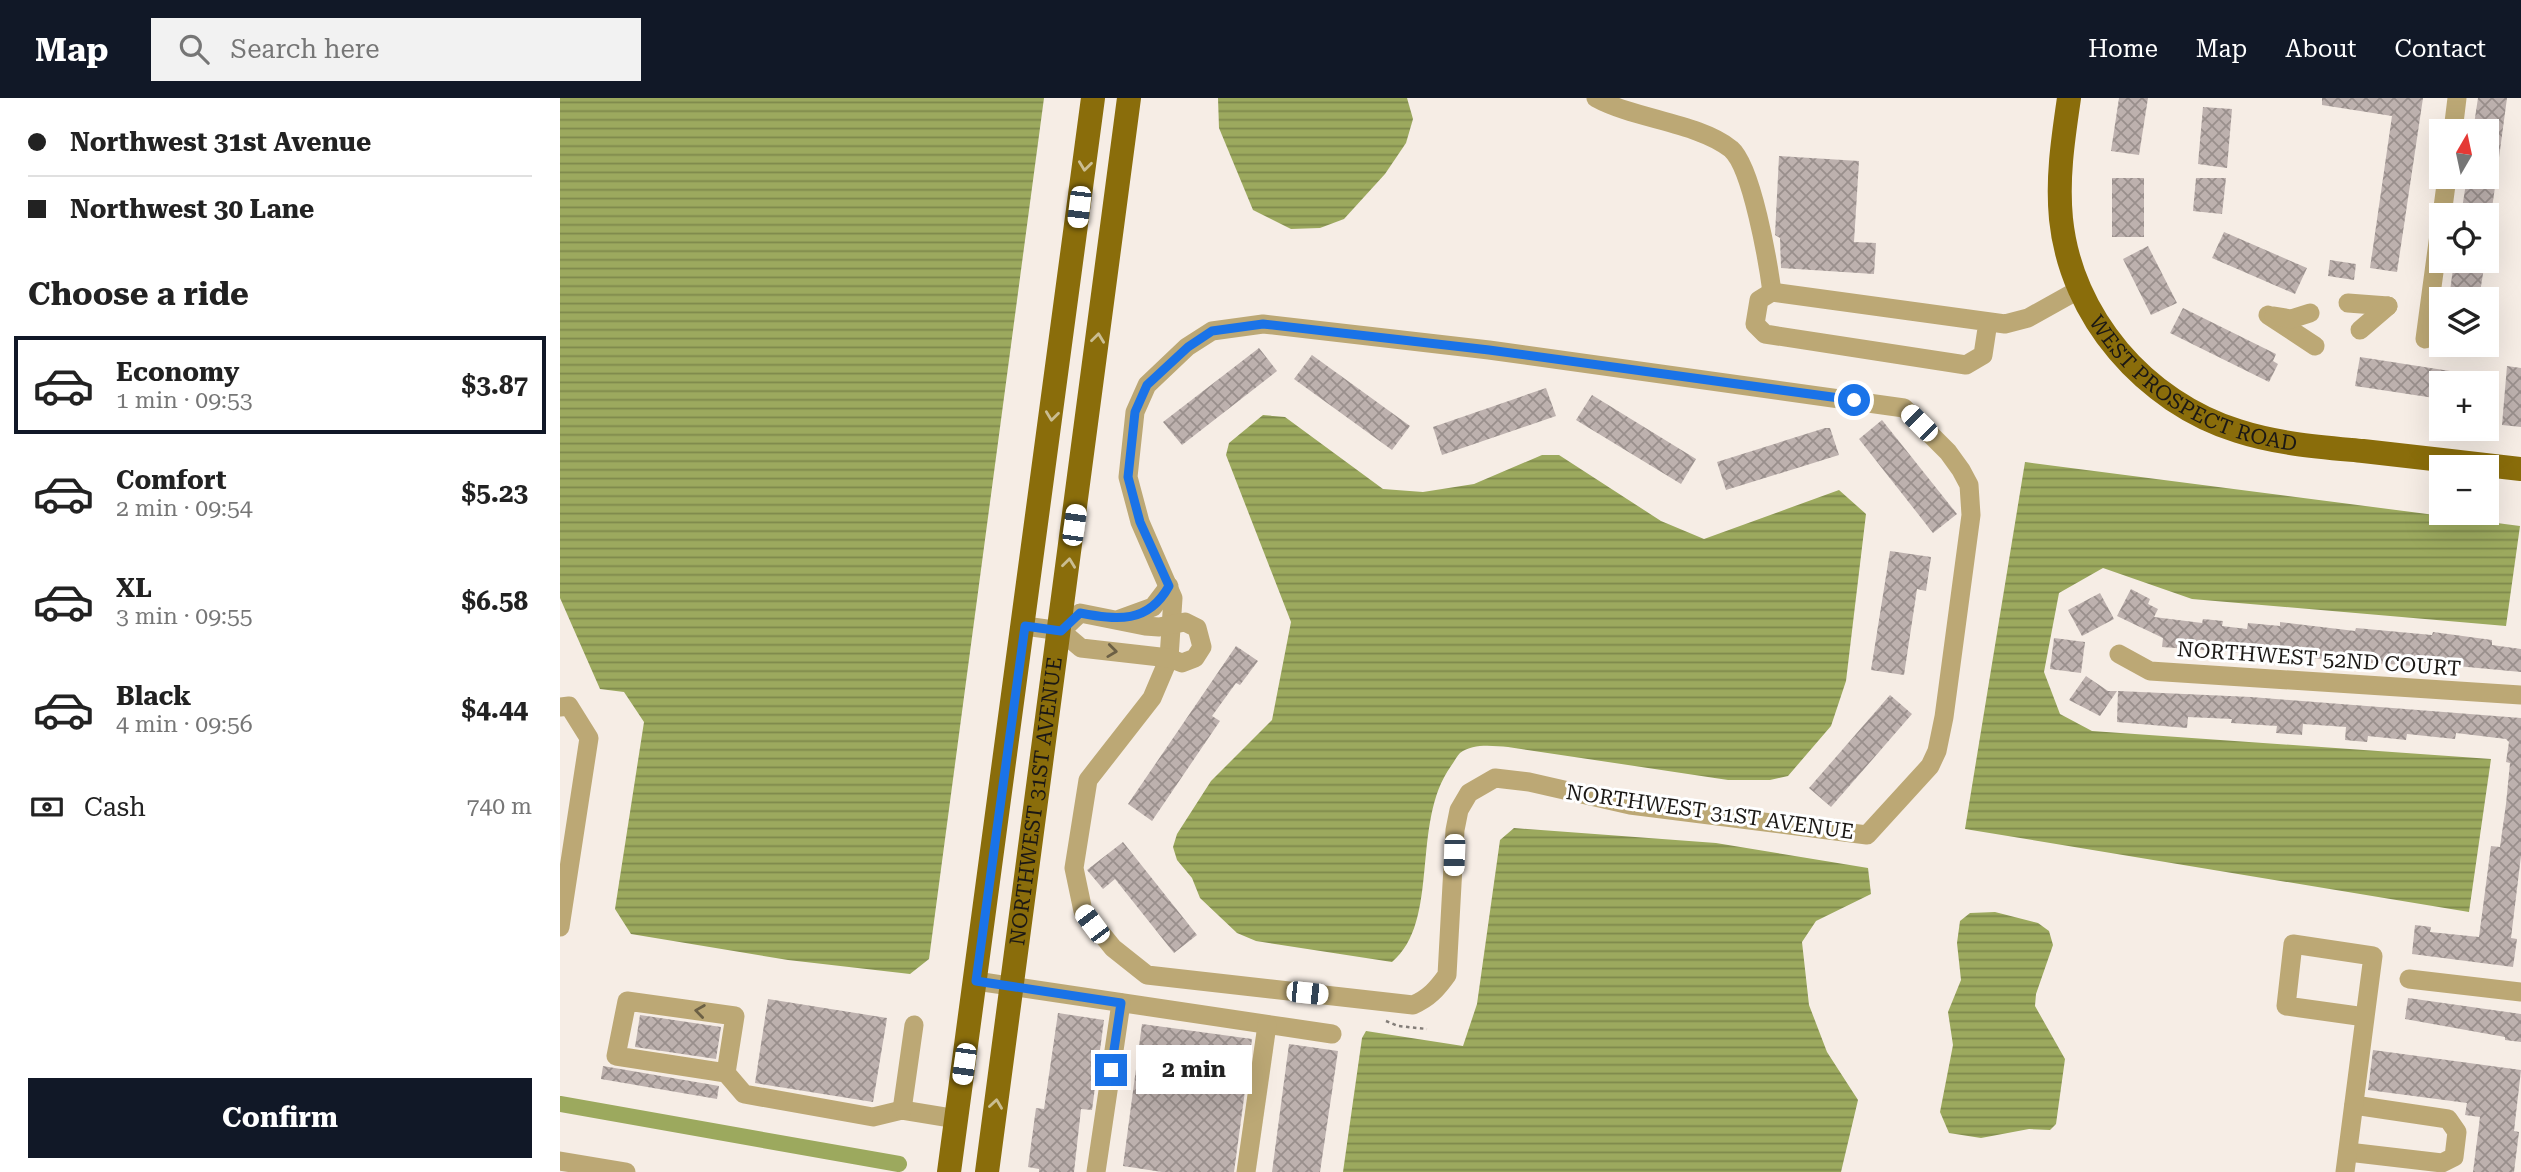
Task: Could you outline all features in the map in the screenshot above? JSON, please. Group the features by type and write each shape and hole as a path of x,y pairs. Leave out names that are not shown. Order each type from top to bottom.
{"main road":[{"name":"NORTHWEST 31ST AVENUE","path":"949,1172 1025,626 1093,98"},
{"name":"NORTHWEST 31ST AVENUE","path":"987,1172 1061,631 1129,98"},
{"name":"WEST PROSPECT ROAD","path":"2069,98 2060,170 2060,209 2066,247 2080,289 2108,339 2140,374 2178,403 2222,426 2266,439 2521,469"}],"street":[{"path":"1596,98 1710,138 1731,149 1744,165 1768,261 1772,292"},
{"path":"2454,119 2457,98"},
{"path":"2426,339 2435,273"},
{"path":"1988,321 1983,355 1966,365 1765,334 1755,324 1759,300 1772,292 1988,321 2005,324 2028,318 2080,289"},
{"path":"2348,303 2388,306 2360,330"},
{"path":"2310,313 2291,319 2268,315 2315,346"},
{"name":"NORTHWEST 31ST AVENUE","path":"1263,324 1489,350 1904,408 1948,452 1969,485 1971,515 1937,751 1930,766 1867,835 1630,805 1529,782 1495,778 1469,793 1460,810 1455,830 1447,975 1435,992 1413,1005 1147,975 1113,948 1083,911 1074,868 1088,780 1152,698 1169,658 1173,598 1169,586 1140,522 1128,477 1135,412 1147,385 1188,347 1212,331 1263,324"},
{"path":"1117,620 1153,607 1169,586"},
{"path":"1025,626 1061,631 1081,648 1169,658 1176,662 1189,662 1202,647 1197,628 1185,622 1145,626 1080,613 1061,631"},
{"name":"NORTHWEST 52ND COURT","path":"2119,653 2150,671 2521,695"},
{"path":"560,707 569,706 589,738 560,927"},
{"path":"2345,1172 2373,956 2293,944 2286,1006 2365,1017"},
{"path":"2409,979 2521,992"},
{"path":"976,981 1012,984 1332,1034"},
{"path":"726,1073 734,1016 627,1001 616,1056 726,1073 744,1094 873,1117 902,1110 957,1119"},
{"path":"1096,1172 1121,1003"},
{"path":"902,1110 914,1025"},
{"path":"1246,1172 1267,1025"},
{"path":"2347,1152 2442,1163 2454,1157 2457,1132 2448,1119 2354,1105"},
{"path":"560,1161 616,1171"}],"path":[{"path":"1380,1020 1427,1029"}],"shaded area":[{"path":"560,98 1044,98 929,959 910,974 788,960 631,934 615,909 644,722 624,692 600,689 560,598"},
{"path":"1218,98 1407,98 1413,119 1406,143 1385,174 1344,219 1320,228 1291,229 1253,210 1219,128"},
{"path":"1263,415 1285,417 1383,489 1423,492 1474,484 1542,455 1559,455 1661,521 1704,539 1839,490 1866,514 1846,681 1831,726 1788,776 1770,780 1728,780 1508,747 1483,746 1465,750 1451,766 1439,789 1431,815 1416,922 1407,944 1392,962 1256,941 1237,933 1200,898 1192,878 1177,860 1173,847 1177,834 1211,781 1272,720 1291,622 1226,455 1229,443"},
{"path":"2025,462 2429,514 2429,525 2499,523 2520,526 2506,626 2192,599 2103,568 2059,593 2044,672 2060,714 2092,731 2491,759 2469,912 1965,829"},
{"path":"1514,828 1716,843 1868,868 1871,894 1816,921 1802,942 1809,1005 1827,1052 1858,1100 1841,1172 1343,1172 1362,1038 1366,1031 1463,1046 1477,1004 1500,840"},
{"path":"1995,912 2038,923 2049,931 2053,945 2036,994 2035,1006 2065,1059 2056,1124 2050,1130 2029,1129 1981,1138 1949,1133 1940,1112 1953,1045 1948,1012 1961,980 1957,943 1960,921 1970,913"}],"building":[{"path":"2119,98 2148,98 2139,155 2111,151"},
{"path":"2322,98 2423,98 2397,272 2370,268 2392,116 2322,105"},
{"path":"2478,98 2507,98 2499,156 2499,119 2475,119"},
{"path":"2203,107 2232,109 2227,168 2198,164"},
{"path":"1779,156 1859,161 1854,242 1876,243 1874,274 1781,268 1780,238 1775,235"},
{"path":"2112,178 2144,178 2144,237 2112,237"},
{"path":"2196,178 2226,178 2222,214 2193,211"},
{"path":"2465,189 2495,189 2493,203 2463,203"},
{"path":"2224,232 2307,268 2295,294 2212,258"},
{"path":"2148,246 2177,303 2151,315 2123,259"},
{"path":"2330,260 2356,264 2354,280 2328,276"},
{"path":"2452,273 2483,273 2481,287 2451,287"},
{"path":"2183,308 2276,354 2273,361 2278,364 2269,382 2170,333"},
{"path":"1259,348 1277,371 1182,445 1163,422"},
{"path":"1312,355 1410,426 1392,450 1294,379"},
{"path":"2360,357 2450,371 2429,371 2429,397 2355,386"},
{"path":"2507,366 2521,368 2521,427 2502,425"},
{"path":"1546,388 1556,416 1442,455 1433,427"},
{"path":"1592,395 1696,459 1681,484 1576,420"},
{"path":"1882,420 1957,514 1933,533 1859,439"},
{"path":"1830,428 1839,455 1726,490 1717,462"},
{"path":"1890,551 1931,557 1926,591 1917,589 1904,675 1871,670"},
{"path":"2131,589 2150,599 2148,604 2158,609 2154,617 2202,623 2203,619 2223,621 2222,626 2247,629 2248,623 2280,626 2280,622 2355,631 2356,628 2432,635 2433,632 2492,640 2492,645 2521,649 2521,672 2414,662 2414,666 2162,647 2163,638 2117,616"},
{"path":"2100,593 2114,619 2082,636 2068,610"},
{"path":"2054,638 2085,642 2081,673 2050,669"},
{"path":"1236,646 1258,661 1240,685 1236,683 1212,716 1220,721 1152,821 1128,804"},
{"path":"2086,676 2108,691 2117,691 2100,716 2069,700"},
{"path":"2118,691 2251,697 2521,718 2521,856 2511,938 2517,939 2513,967 2412,954 2415,925 2431,927 2430,932 2479,937 2491,846 2500,847 2506,804 2510,763 2506,762 2509,742 2506,739 2456,733 2455,739 2407,734 2406,740 2368,736 2367,742 2345,740 2346,727 2303,724 2302,735 2276,733 2277,726 2231,723 2232,719 2188,717 2187,728 2117,722"},
{"path":"1890,695 1912,714 1831,807 1809,788"},
{"path":"1123,842 1197,935 1174,953 1115,879 1103,889 1087,870"},
{"path":"2408,998 2521,1014 2521,1042 2405,1019"},
{"path":"768,999 887,1018 873,1102 755,1083"},
{"path":"1058,1013 1104,1020 1092,1110 1081,1109 1074,1172 1039,1172 1039,1169 1028,1167 1036,1108 1044,1109"},
{"path":"640,1015 721,1027 716,1059 635,1047"},
{"path":"1142,1024 1252,1039 1234,1172 1162,1172 1123,1166"},
{"path":"1289,1044 1338,1051 1320,1172 1272,1172"},
{"path":"2373,1050 2521,1070 2514,1131 2519,1132 2514,1172 2473,1172 2480,1117 2465,1115 2467,1103 2368,1090"},
{"path":"603,1066 719,1086 717,1099 601,1079"}],"waterway":[{"path":"560,1104 899,1164"}],"route":[{"path":"1111,1070 1121,1003 1012,984 976,981 1025,626 1061,631 1080,613 1117,620 1153,607 1163,597 1169,586 1140,522 1128,477 1129,446 1135,412 1147,385 1188,347 1212,331 1263,324 1489,350 1854,400"}]}
